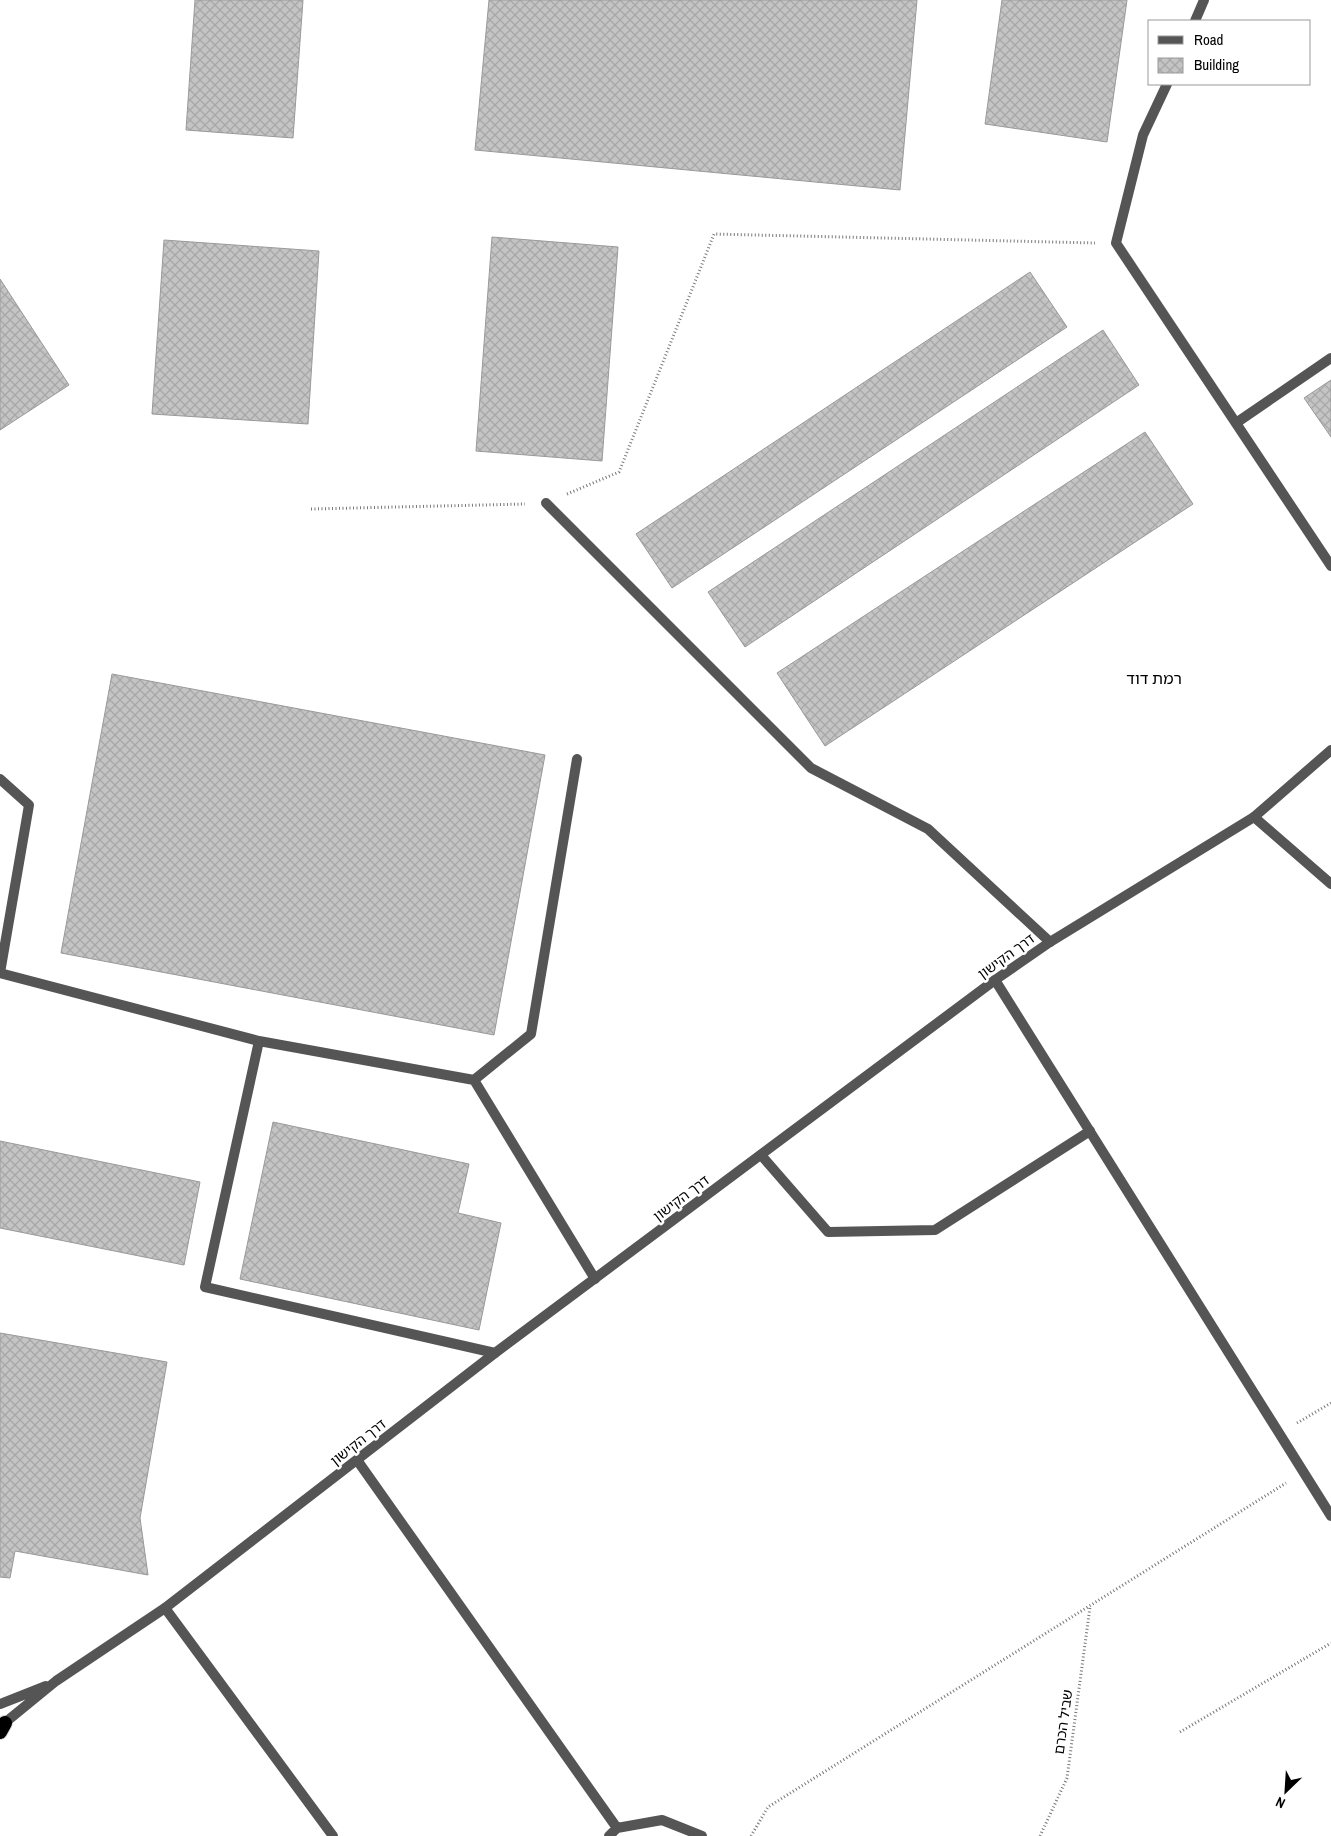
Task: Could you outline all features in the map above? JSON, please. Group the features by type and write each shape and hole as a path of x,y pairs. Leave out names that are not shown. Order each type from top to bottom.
{"street":[{"path":"1195,20 1204,0"},
{"path":"1166,85 1143,135 1116,244 1331,566"},
{"path":"1236,423 1331,358"},
{"path":"546,503 811,768 928,829 1050,942"},
{"name":"דרך הקישון","path":"56,1682 165,1608 495,1353 995,980 1050,942 1254,816 1331,750"},
{"path":"474,1080 531,1034 576,759"},
{"path":"0,778 29,805 0,973 259,1041 474,1080 595,1279"},
{"path":"1254,816 1331,884"},
{"path":"995,980 1331,1516"},
{"path":"259,1041 205,1287 495,1353"},
{"path":"762,1155 828,1232 935,1230 1090,1131"},
{"path":"357,1460 617,1828"},
{"path":"165,1608 333,1836"},
{"path":"0,1704 56,1682"},
{"path":"2,1728 56,1682"},
{"path":"609,1836 617,1828 662,1820 702,1836"}],"path":[{"path":"311,509 546,503 619,472 714,234 1116,244"},
{"path":"1279,1433 1331,1403"},
{"path":"751,1836 768,1807 1304,1472"},
{"name":"שביל הכרם","path":"1040,1836 1067,1778 1090,1606"},
{"path":"1180,1732 1331,1643"}],"building":[{"path":"195,0 303,0 293,138 186,130"},
{"path":"489,0 917,0 900,190 475,150"},
{"path":"1002,0 1127,0 1107,142 985,124"},
{"path":"492,237 618,247 602,461 476,451"},
{"path":"164,240 319,251 308,424 152,414"},
{"path":"1030,272 1067,327 672,588 636,534"},
{"path":"0,279 69,385 0,430"},
{"path":"1103,330 1139,385 745,647 708,592"},
{"path":"1331,380 1331,437 1304,398"},
{"path":"1145,432 1193,504 825,746 777,673"},
{"path":"112,674 545,755 494,1035 61,953"},
{"path":"273,1122 469,1164 458,1213 501,1223 479,1330 240,1279"},
{"path":"0,1141 200,1182 184,1265 0,1228"},
{"path":"0,1333 167,1362 140,1518 148,1575 15,1551 10,1578 0,1577"}],"district":[{"name":"רמת דוד","path":"1154,678"}]}
